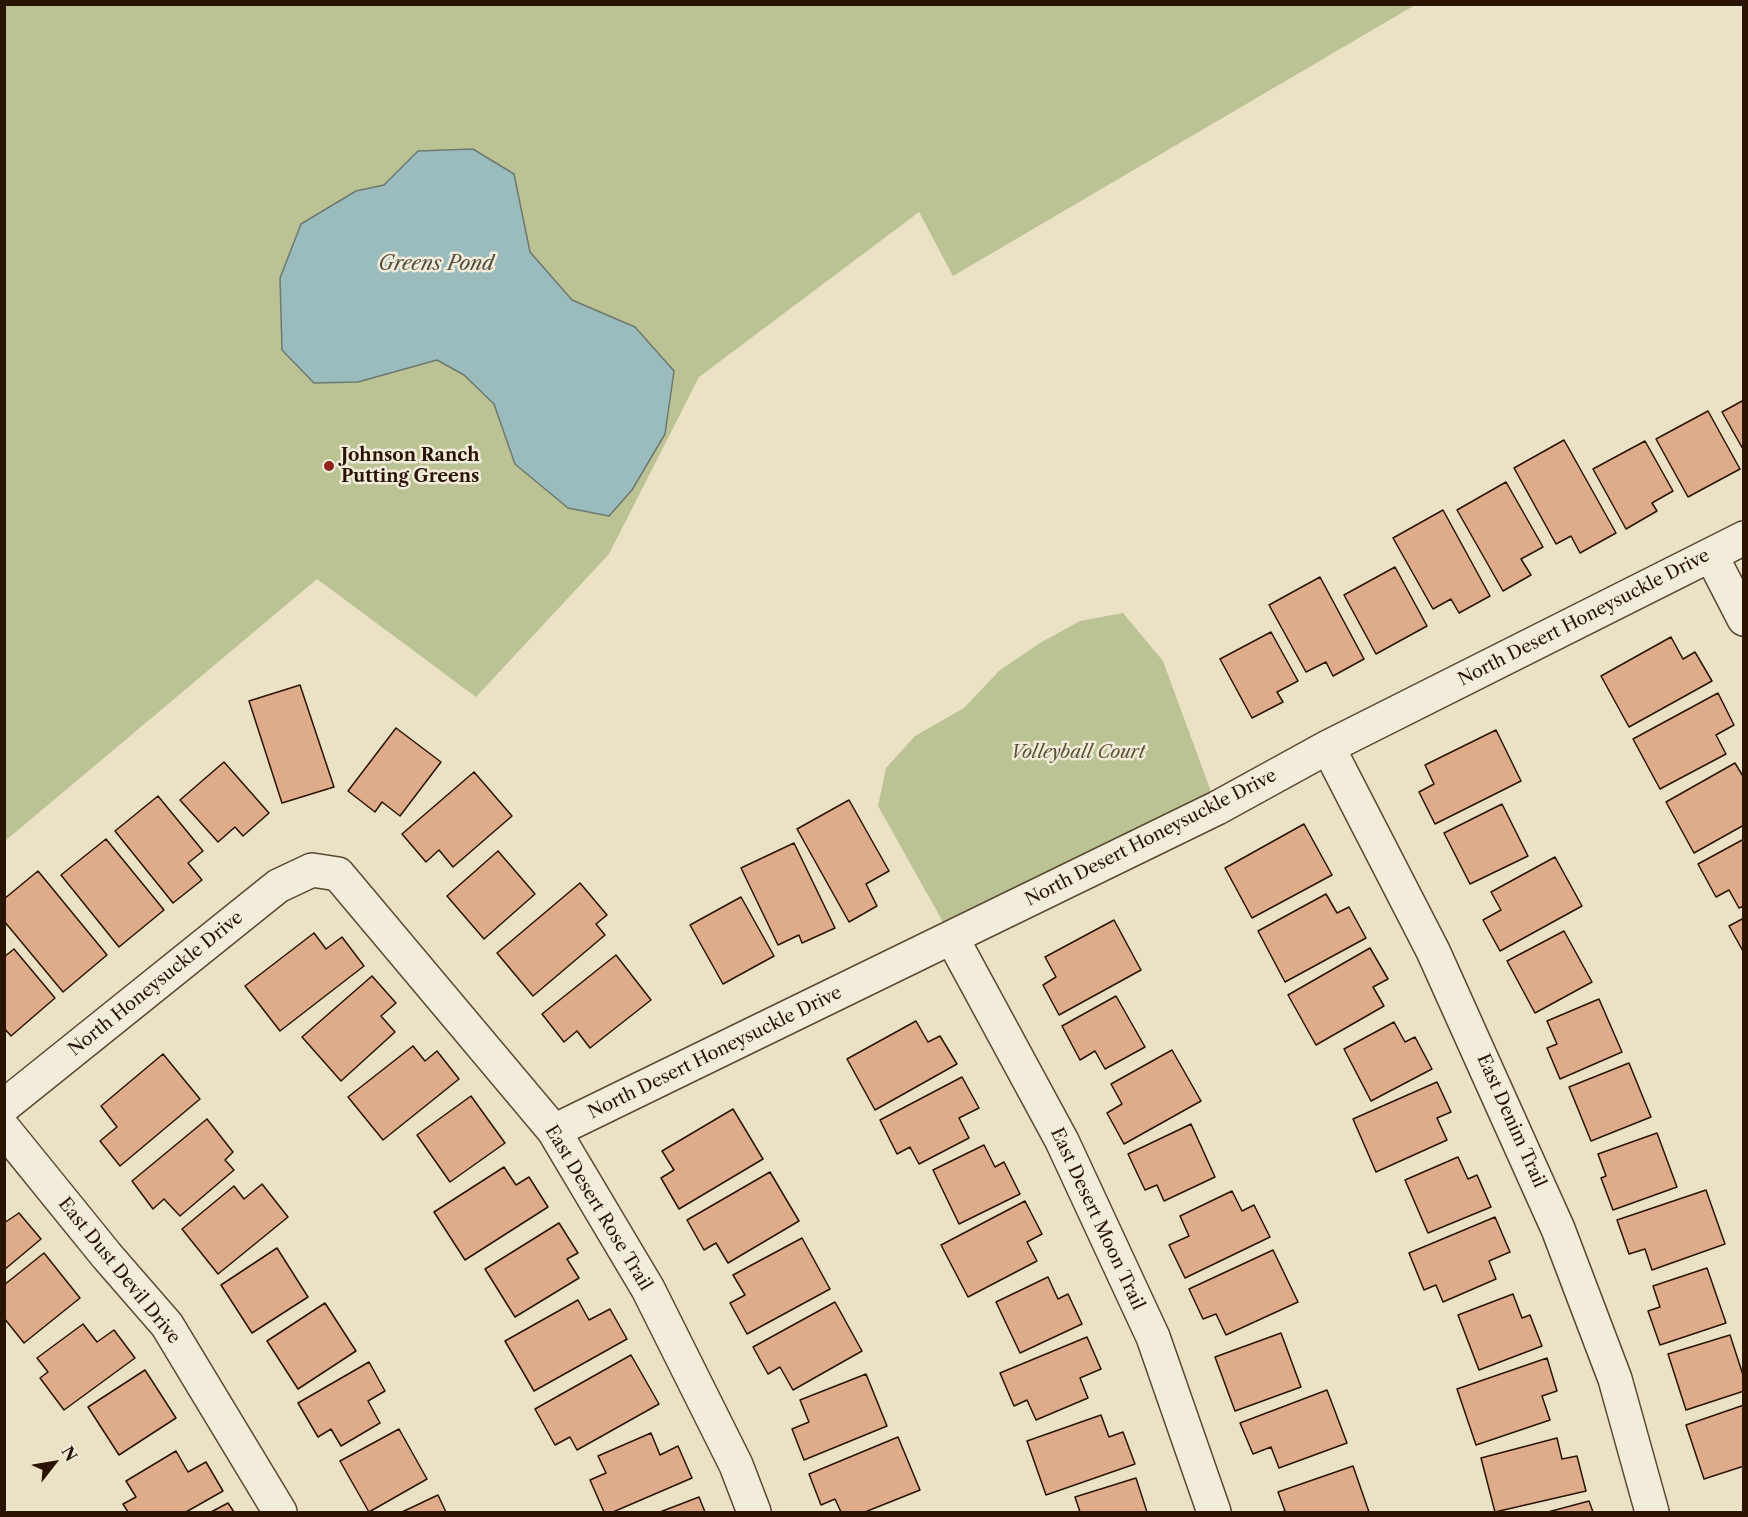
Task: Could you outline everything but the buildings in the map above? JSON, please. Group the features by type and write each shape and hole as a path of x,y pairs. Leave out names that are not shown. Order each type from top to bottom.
{"street":[{"name":"North Desert Honeysuckle Drive","path":"554,1131 1217,808 1328,747 1743,538"},
{"path":"1711,555 1743,619"},
{"name":"East Denim Trail","path":"1328,747 1433,951 1558,1229 1615,1379 1652,1512"},
{"name":"North Honeysuckle Drive","path":"4,1106 278,885 312,870"},
{"name":"East Desert Rose Trail","path":"312,870 338,874 554,1131 648,1288 736,1465 754,1512"},
{"name":"East Desert Moon Trail","path":"952,938 1062,1141 1153,1337 1214,1512"},
{"name":"East Dust Devil Drive","path":"4,1129 107,1256 167,1325 280,1512"}],"green space":[{"name":"Johnson Ranch Putting Greens","path":"5,5 1415,5 953,276 919,212 699,377 609,554 476,697 317,579 5,841"},
{"name":"Volleyball Court","path":"1123,613 1163,661 1217,808 952,938 878,806 886,768 915,736 964,708 999,671 1040,643 1080,621"}],"water":[{"name":"Greens Pond","path":"473,149 514,174 530,252 572,300 635,327 674,371 665,434 632,490 609,516 568,508 515,464 494,404 464,375 437,360 358,382 314,383 282,350 280,278 301,224 356,191 384,185 418,151"}],"place":[{"name":"Johnson Ranch Putting Greens","path":"329,466"}]}
